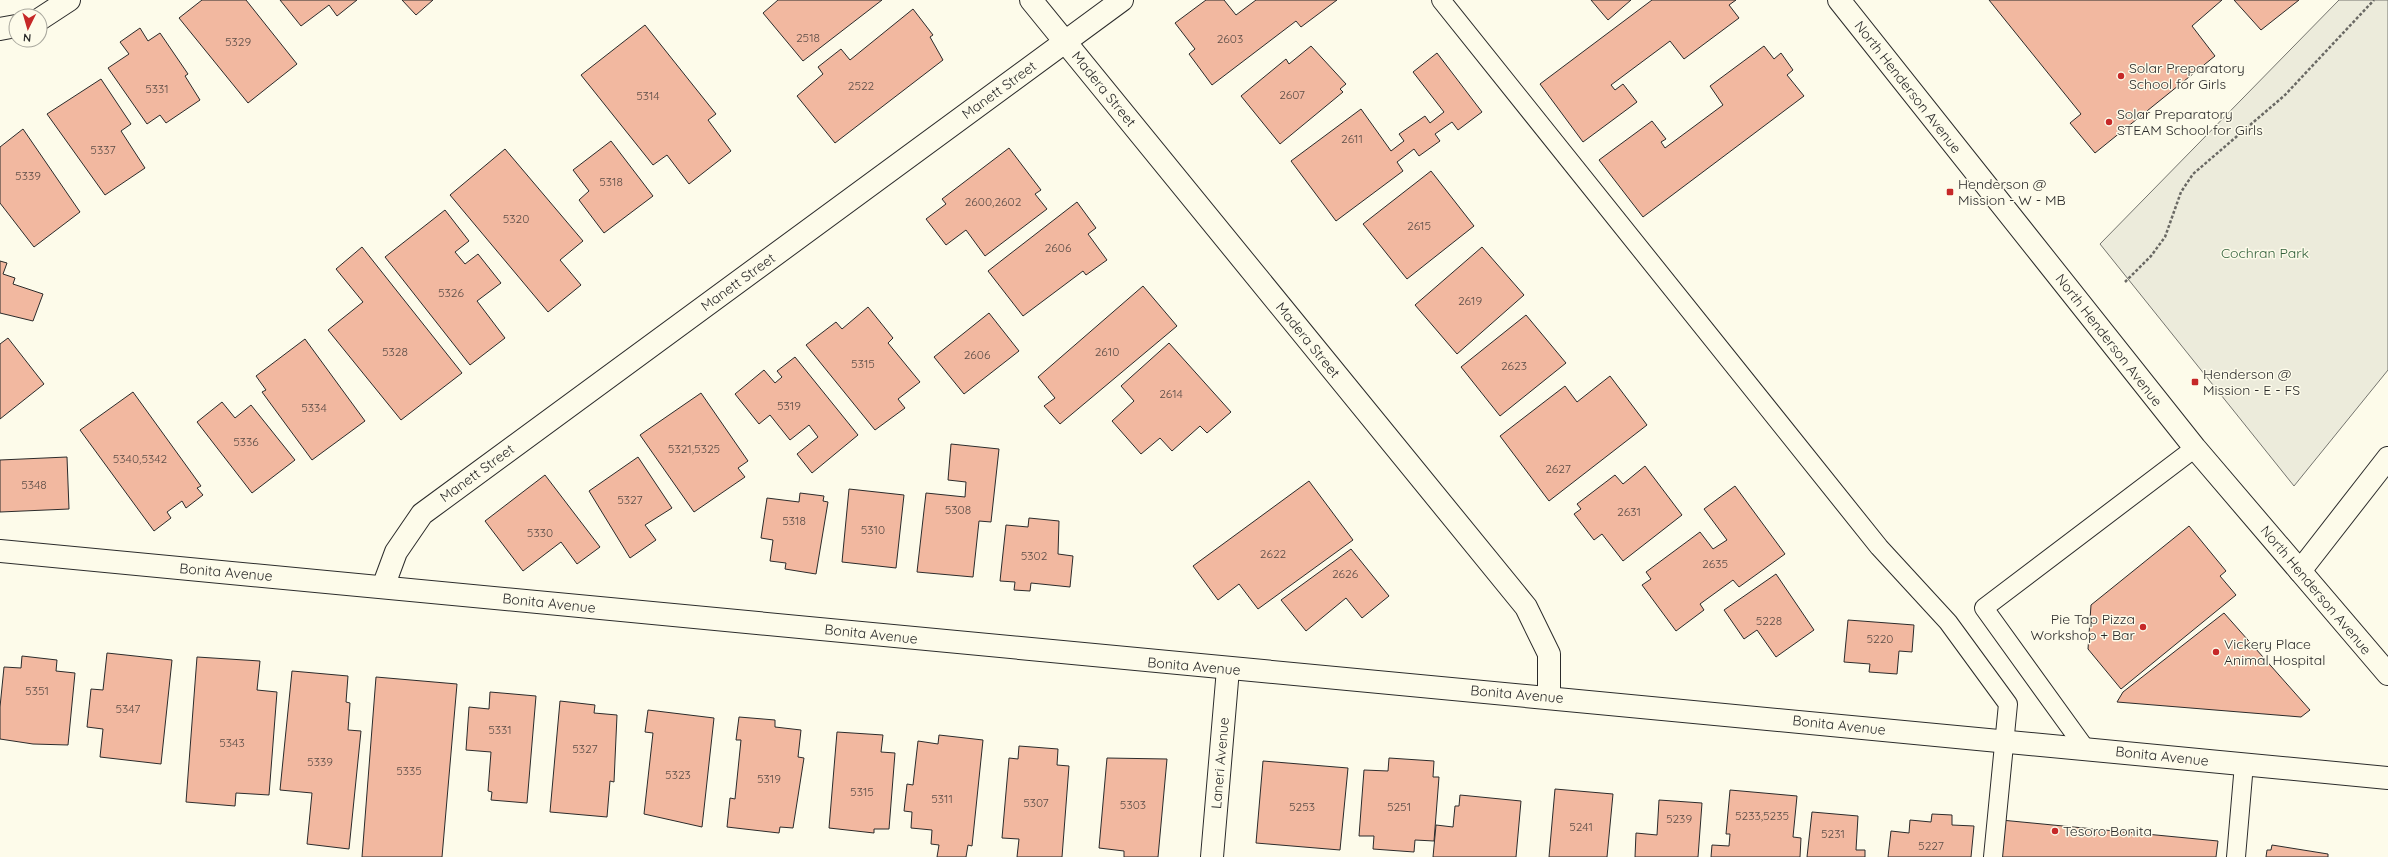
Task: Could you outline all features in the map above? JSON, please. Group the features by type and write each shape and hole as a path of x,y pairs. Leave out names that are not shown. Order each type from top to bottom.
{"street":[{"path":"48,14 69,0"},
{"name":"Madera Street","path":"1031,0 1526,607 1549,654 1549,696"},
{"name":"Manett Street","path":"383,587 396,552 422,514 1122,0"},
{"name":"North Henderson Avenue","path":"1839,0 2195,448 2388,674"},
{"path":"2300,571 2388,458"},
{"name":"Bonita Avenue","path":"0,551 1228,669 1549,696 2388,778"},
{"name":"Laneri Avenue","path":"1212,857 1228,669"}],"lane":[{"path":"1441,0 1879,547 1948,622 2008,704 2003,741 1993,857"},
{"path":"2085,748 1984,608 2195,448"},
{"path":"2236,857 2244,764"}],"path":[{"path":"2125,282 2151,256 2164,237 2181,192 2193,174 2285,95 2374,0"}],"green space":[{"name":"Cochran Park","path":"2339,0 2388,0 2388,370 2294,486 2100,244"}],"building":[{"path":"202,0 246,0 297,64 248,103 179,18"},
{"path":"280,0 357,0 337,16 329,5 301,26"},
{"path":"402,0 433,0 416,15"},
{"path":"778,0 882,0 803,61 763,13"},
{"path":"1206,0 1224,0 1236,15 1256,0 1337,0 1301,27 1296,21 1212,85 1189,54 1195,49 1175,23"},
{"path":"1591,0 1631,0 1608,20"},
{"path":"1652,0 1736,0 1729,5 1739,18 1684,59 1670,41 1611,85 1615,90 1623,84 1637,102 1583,142 1540,84"},
{"name":"Solar Preparatory School for Girls","path":"1989,0 2222,0 2192,26 2215,56 2095,153 2070,123 2081,114"},
{"name":"Solar Preparatory School for Girls","path":"2234,0 2299,0 2261,30"},
{"path":"913,9 933,35 930,37 943,60 835,143 797,96 823,74 818,67 841,49 850,60"},
{"path":"645,25 716,114 708,120 731,151 689,184 667,155 653,165 581,75"},
{"path":"140,28 148,41 160,33 188,74 185,76 200,100 166,123 160,115 147,124 108,68 129,54 120,42"},
{"path":"1311,46 1346,84 1340,89 1343,92 1280,144 1241,96 1286,59 1289,64"},
{"path":"1764,46 1774,59 1781,53 1793,70 1787,75 1804,96 1643,217 1599,160 1652,121 1666,139 1661,142 1665,148 1723,105 1710,86"},
{"path":"1437,53 1482,112 1458,130 1452,122 1435,134 1440,141 1419,156 1414,149 1397,162 1403,171 1336,221 1291,161 1361,109 1391,151 1404,141 1399,134 1425,116 1430,123 1444,112 1413,72"},
{"path":"101,79 131,124 121,131 145,168 105,195 47,114"},
{"path":"23,129 80,212 34,247 0,203 0,147"},
{"path":"611,141 653,196 604,233 579,200 589,191 573,170"},
{"path":"1009,148 1041,190 1035,194 1047,209 985,256 966,230 946,245 926,219 946,204 942,199"},
{"path":"505,149 583,241 560,260 581,285 548,312 450,195"},
{"path":"1431,171 1474,226 1407,279 1363,224"},
{"path":"1077,202 1096,228 1088,234 1107,260 1086,275 1083,271 1023,316 988,271"},
{"path":"445,210 469,241 455,252 465,264 478,254 501,283 477,301 505,338 470,365 385,257"},
{"path":"362,247 462,373 401,420 328,330 363,302 336,269"},
{"path":"1482,247 1524,295 1457,354 1415,305"},
{"path":"0,261 7,263 3,274 15,278 13,284 43,294 33,321 0,313"},
{"path":"1143,286 1177,326 1060,424 1044,406 1055,398 1038,377"},
{"path":"868,307 893,338 888,343 920,382 898,399 905,408 875,430 806,345 836,322 842,329"},
{"path":"989,313 1019,351 964,394 934,357"},
{"path":"1526,315 1566,363 1500,416 1461,367"},
{"path":"8,338 44,384 0,419 0,344"},
{"path":"305,339 365,421 312,460 262,392 266,390 256,376"},
{"path":"1169,343 1231,412 1207,433 1200,426 1172,451 1160,438 1141,454 1112,421 1134,401 1121,386"},
{"path":"795,357 858,435 812,473 797,454 818,437 809,425 790,440 770,415 759,424 735,394 764,370 775,383 782,377 777,371"},
{"path":"1610,376 1647,425 1549,501 1500,436 1565,386 1577,402"},
{"path":"133,392 201,486 197,488 203,495 186,508 182,501 167,512 171,518 154,531 80,430"},
{"path":"701,393 748,461 738,468 745,477 694,512 640,435"},
{"path":"222,402 235,418 251,405 295,460 252,493 197,422"},
{"path":"951,444 999,449 991,522 979,521 973,577 917,572 926,493 965,497 966,482 948,480"},
{"path":"67,457 69,509 0,512 0,460"},
{"path":"638,457 672,508 645,525 656,540 630,558 589,491"},
{"path":"1645,466 1682,515 1623,561 1602,534 1594,540 1574,514 1581,509 1577,504 1615,475 1623,484"},
{"path":"545,475 600,547 577,564 561,542 523,571 485,521"},
{"path":"1309,481 1353,540 1258,609 1239,584 1218,600 1193,566"},
{"path":"1735,486 1785,554 1739,587 1733,580 1700,604 1704,610 1676,631 1642,585 1651,579 1646,572 1700,532 1713,549 1727,540 1704,509"},
{"path":"849,489 904,495 896,568 842,562"},
{"path":"800,493 824,496 823,501 828,502 816,574 785,569 786,563 770,561 773,540 761,538 767,498 799,502"},
{"path":"1029,518 1059,521 1058,554 1073,556 1070,587 1031,583 1030,591 1014,590 1015,582 1000,581 1006,525 1028,527"},
{"name":"Pie Tap Pizza Workshop + Bar","path":"2189,526 2226,571 2220,576 2236,595 2121,689 2088,649 2091,605"},
{"path":"1351,549 1389,596 1362,618 1346,598 1306,631 1281,600"},
{"path":"1776,574 1814,630 1776,657 1757,630 1744,639 1724,610"},
{"name":"Vickery Place Animal Hospital","path":"2224,613 2310,710 2301,717 2117,702 2123,692"},
{"path":"1848,620 1914,625 1912,652 1899,651 1897,674 1869,672 1870,664 1844,662"},
{"path":"107,653 172,660 161,764 100,757 103,729 87,727 91,689 103,690"},
{"path":"22,656 57,660 56,671 75,673 68,745 33,744 0,739 0,707 4,667 21,668"},
{"path":"197,657 260,661 257,690 277,692 269,795 236,793 235,806 186,802"},
{"path":"292,671 348,676 346,702 350,703 348,730 361,731 349,849 307,844 312,793 280,790"},
{"path":"376,677 457,684 442,857 362,857"},
{"path":"490,692 536,696 527,803 491,800 492,792 488,791 491,752 466,750 469,707 489,709"},
{"path":"560,701 595,705 594,713 617,715 614,782 610,781 607,817 550,812"},
{"path":"648,710 714,718 702,827 644,814 653,733 645,732"},
{"path":"739,717 775,720 775,727 801,730 798,757 804,758 793,828 780,827 779,833 727,827 730,798 735,799 741,740 736,740"},
{"path":"837,732 883,735 881,752 895,753 889,829 874,829 874,833 829,828"},
{"path":"939,735 983,740 972,846 968,845 966,857 937,857 939,845 931,844 932,830 911,828 912,812 904,811 907,784 913,785 918,741 938,744"},
{"path":"1019,746 1058,749 1057,765 1069,766 1062,857 1017,857 1019,839 1002,838 1009,758 1018,759"},
{"path":"1107,758 1167,759 1158,857 1124,857 1124,851 1099,848"},
{"path":"1389,758 1434,761 1433,777 1439,777 1434,841 1415,840 1414,852 1373,849 1374,836 1359,836 1364,770 1388,771"},
{"path":"1263,761 1348,768 1340,850 1256,843"},
{"path":"1555,789 1613,794 1607,857 1549,857"},
{"path":"1730,790 1797,796 1793,837 1801,838 1800,857 1711,857 1712,845 1729,846 1730,834 1726,834"},
{"path":"1460,795 1521,801 1516,857 1433,857 1436,825 1453,827 1455,806 1459,806"},
{"path":"1659,800 1702,803 1698,857 1635,857 1636,833 1657,835"},
{"path":"1812,812 1858,816 1856,850 1865,850 1865,857 1807,857"},
{"path":"1932,814 1952,815 1952,825 1974,826 1971,857 1888,857 1891,831 1909,833 1910,820 1931,822"},
{"name":"Tesoro Bonita","path":"2001,820 2218,841 2216,857 1997,857"},
{"path":"2272,845 2328,854 2328,857 2266,857 2267,850 2271,850"}],"place":[{"name":"Solar Preparatory School for Girls","path":"2121,76"},
{"name":"Solar Preparatory STEAM School for Girls","path":"2109,122"},
{"name":"Henderson @ Mission - W - MB","path":"1950,192"},
{"name":"Henderson @ Mission - E - FS","path":"2195,382"},
{"name":"Pie Tap Pizza Workshop + Bar","path":"2143,627"},
{"name":"Vickery Place Animal Hospital","path":"2216,652"},
{"name":"Tesoro Bonita","path":"2055,831"}]}
